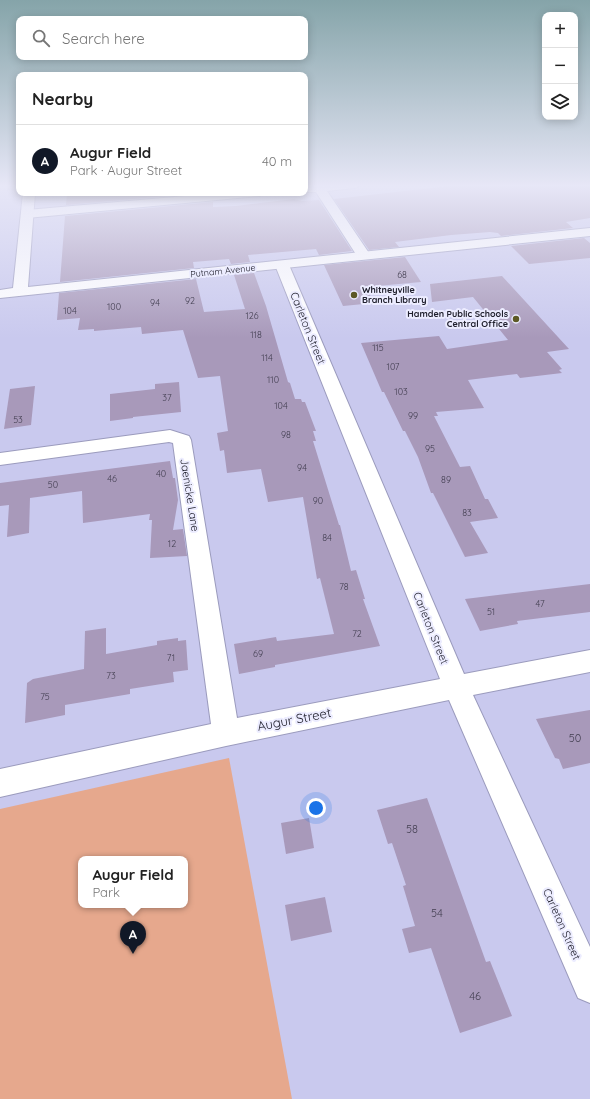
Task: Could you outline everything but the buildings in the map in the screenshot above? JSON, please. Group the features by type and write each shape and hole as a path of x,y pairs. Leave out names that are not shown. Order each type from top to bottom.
{"street":[{"path":"20,292 25,236"},
{"path":"351,236 364,256"},
{"name":"Putnam Avenue","path":"0,294 550,236"},
{"name":"Carleton Street","path":"282,265 456,688 590,986"},
{"name":"Jaenicke Lane","path":"0,459 170,436 182,440 226,733"},
{"name":"Augur Street","path":"0,783 226,733 590,661"}],"shaded area":[{"path":"229,758 292,1099 0,1099 0,809"}],"place":[{"name":"Whitneyville Branch Library","path":"354,295"},
{"name":"Hamden Public Schools Central Office","path":"516,319"},
{"name":"Augur Field","path":"133,954"}]}
